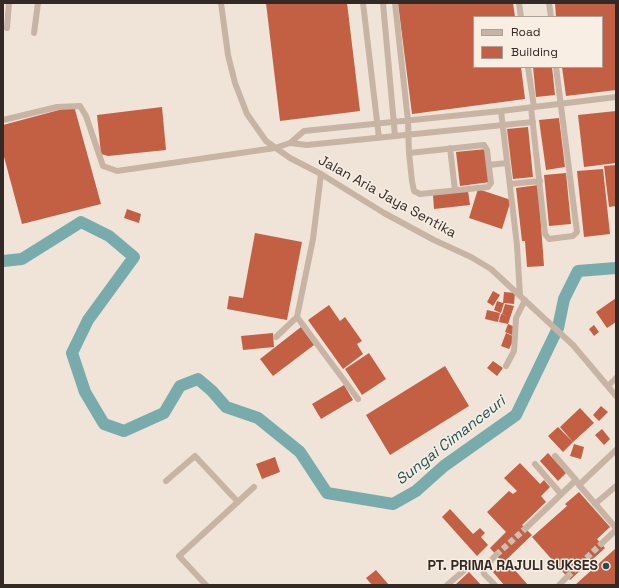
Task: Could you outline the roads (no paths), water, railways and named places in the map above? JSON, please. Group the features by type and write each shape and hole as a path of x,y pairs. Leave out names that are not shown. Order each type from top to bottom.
{"street":[{"path":"7,28 9,3"},
{"path":"34,33 38,3"},
{"name":"Jalan Aria Jaya Sentika","path":"221,3 228,55 235,84 247,114 266,141 275,148 414,230 471,256 491,269 573,345 616,396"},
{"path":"363,3 379,138"},
{"path":"383,3 395,136"},
{"path":"395,3 408,121 409,153 414,191 420,194 488,186 491,183 487,150 484,145 409,153"},
{"path":"519,3 521,16"},
{"path":"550,3 551,16"},
{"path":"528,68 540,180 547,237 549,239 573,236 577,232 556,68"},
{"path":"3,120 57,107 80,106 86,116 103,166 117,170 275,148 290,143 304,131 393,123 616,97"},
{"path":"501,111 522,298 516,318 514,351 506,366"},
{"path":"290,143 307,145 533,122"},
{"path":"450,148 455,190"},
{"path":"489,166 507,163"},
{"path":"276,337 297,317 313,239 321,174"},
{"path":"510,184 540,180"},
{"path":"297,317 358,399"},
{"path":"608,386 616,378"},
{"path":"526,528 561,494 616,450"},
{"path":"166,481 195,456 238,502"},
{"path":"555,456 616,529 601,544"},
{"path":"534,464 561,494"},
{"path":"595,504 616,486"},
{"path":"206,585 179,556 254,487"},
{"path":"483,569 496,555"},
{"path":"447,585 474,562 483,569 484,574 495,585"},
{"path":"559,585 568,577"}],"waterway":[{"name":"Sungai Cimanceuri","path":"3,261 22,259 81,222 109,236 134,257 88,320 72,353 85,392 104,424 124,431 164,413 180,386 198,379 212,391 226,407 258,418 300,452 327,493 393,504 416,491 444,466 516,415 558,328 564,299 578,271 616,268"}],"tunnel":[{"path":"496,555 526,528"},
{"path":"567,577 601,544"}],"place":[{"name":"PT. PRIMA RAJULI SUKSES","path":"606,566"}]}
